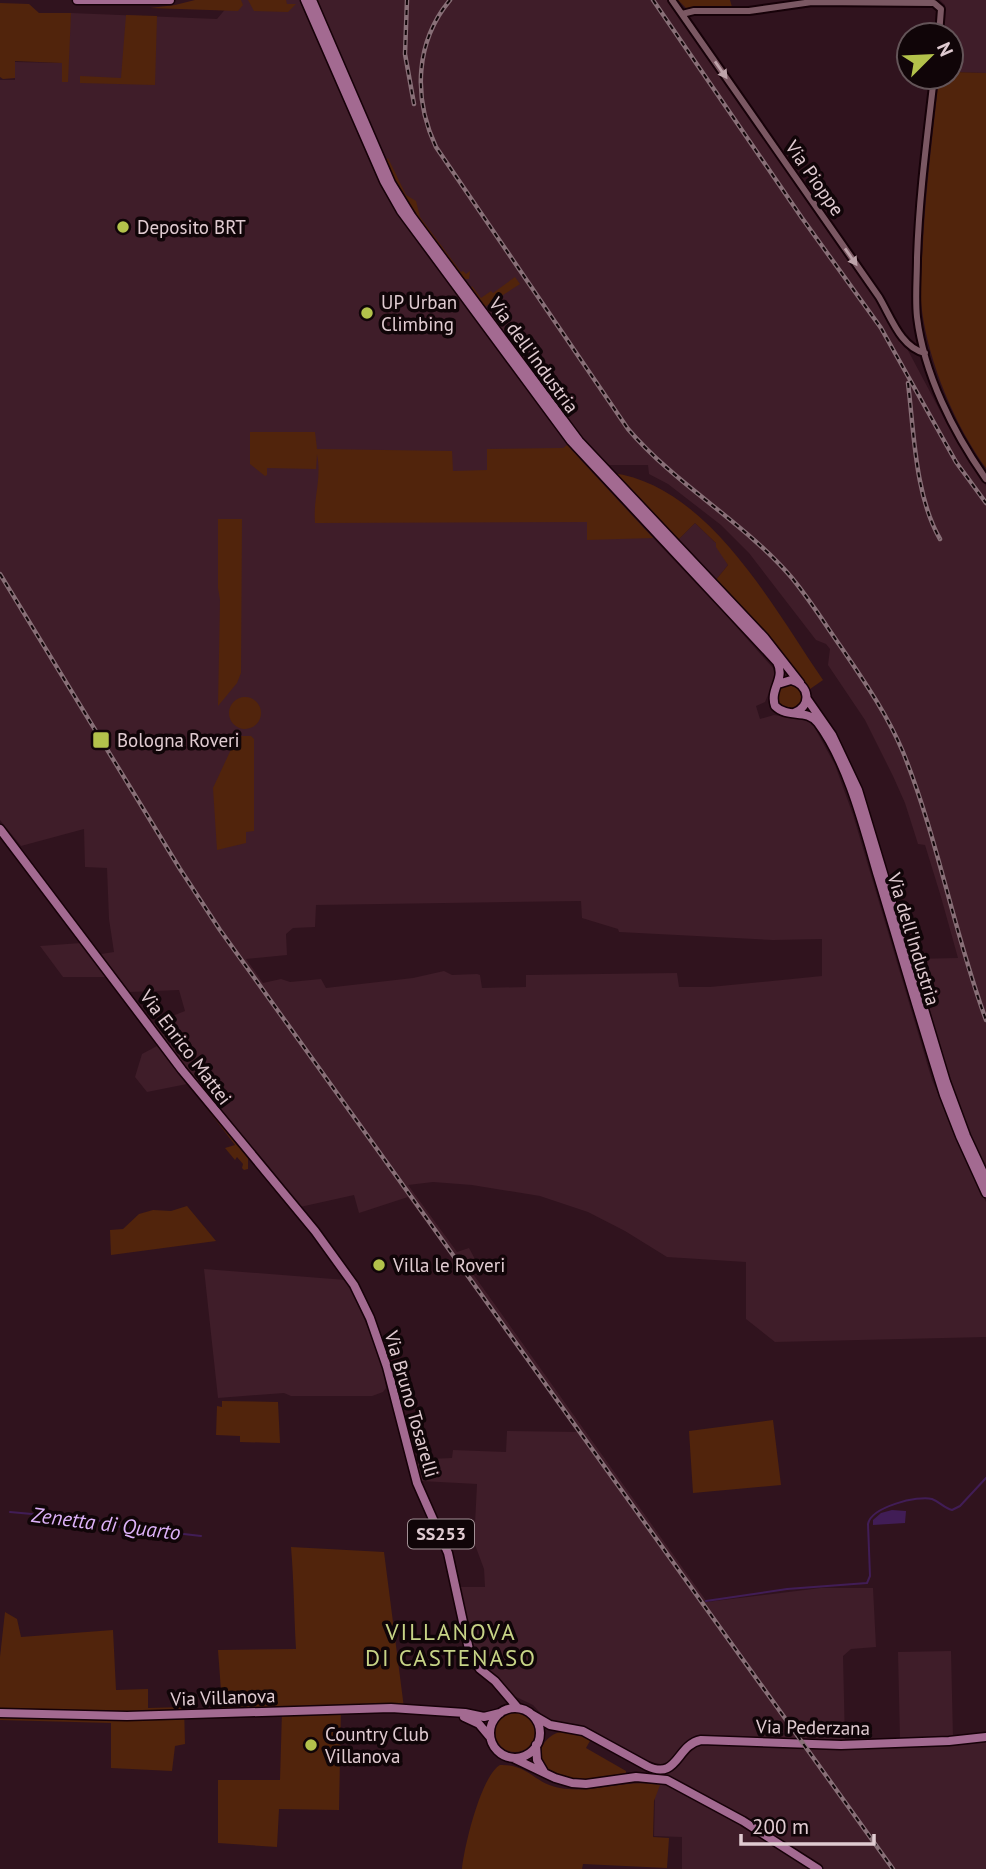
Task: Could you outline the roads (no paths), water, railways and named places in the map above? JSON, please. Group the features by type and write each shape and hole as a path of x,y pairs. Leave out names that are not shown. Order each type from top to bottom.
{"main road":[{"path":"77,0 170,0"},
{"name":"Via dell'Industria","path":"305,0 384,181 401,211 571,441 777,662 781,672 778,684"},
{"name":"Via dell'Industria","path":"312,0 391,183 412,217 579,441 759,631 800,683"},
{"path":"791,680 800,683 806,690 807,699 800,711 791,714 782,712 774,702 773,693 778,684 791,680"},
{"name":"Via dell'Industria","path":"807,699 832,735 858,790 946,1082 963,1129 986,1179"},
{"name":"Via dell'Industria","path":"791,714 805,714 817,721 850,788 944,1095 986,1193"},
{"name":"Via Enrico Mattei","path":"0,829 182,1070 315,1231 351,1280"},
{"name":"Via Bruno Tosarelli","path":"351,1280 364,1305 383,1355 417,1483 448,1553 470,1654 480,1669 518,1708"},
{"path":"501,1688 501,1712 491,1727 491,1739 496,1750 555,1779 572,1783 646,1777 667,1780 743,1821 818,1869"},
{"name":"Via Villanova","path":"0,1713 118,1716 391,1708 484,1717 501,1712"},
{"path":"501,1712 518,1708"},
{"name":"SS253","path":"518,1708 531,1714"},
{"name":"Via Villanova","path":"448,1712 477,1723 491,1739"},
{"path":"531,1714 544,1723 558,1727"},
{"path":"531,1714 537,1723 537,1758 544,1772"},
{"path":"513,1758 527,1755 537,1742 558,1727"},
{"name":"Via Pederzana","path":"558,1727 583,1731 652,1769 668,1768 689,1744 698,1741 841,1745 986,1737"}],"street":[{"name":"Via Pioppe","path":"672,0 878,297 906,343 916,351 925,353"},
{"path":"682,14 694,11 749,11 812,2 937,4 941,9 940,21"},
{"path":"932,91 919,209 916,306 925,353 953,425 986,479"}],"waterway":[{"name":"Zenetta di Quarto","path":"706,1601 787,1589 867,1583 870,1576 868,1524 877,1512 896,1504 925,1498 952,1510 960,1506 986,1478"},
{"name":"Zenetta di Quarto","path":"10,1512 98,1520 106,1525 201,1536"}],"railway":[{"path":"407,0 405,54 414,104"},
{"path":"450,0 438,16 430,34 421,71 424,109 436,147 628,429 667,468 753,539 792,578 875,698 897,738 915,785 986,1020"},
{"path":"653,0 881,328 956,462 986,503"},
{"path":"908,383 920,484 940,539"},
{"path":"0,574 220,930 893,1869"}],"place":[{"name":"Deposito BRT","path":"123,227"},
{"name":"UP Urban Climbing","path":"367,313"},
{"name":"Bologna Roveri","path":"101,740"},
{"name":"Villa le Roveri","path":"379,1265"},
{"name":"Country Club Villanova","path":"311,1745"}],"district":[{"name":"VILLANOVA DI CASTENASO","path":"451,1645"}]}
